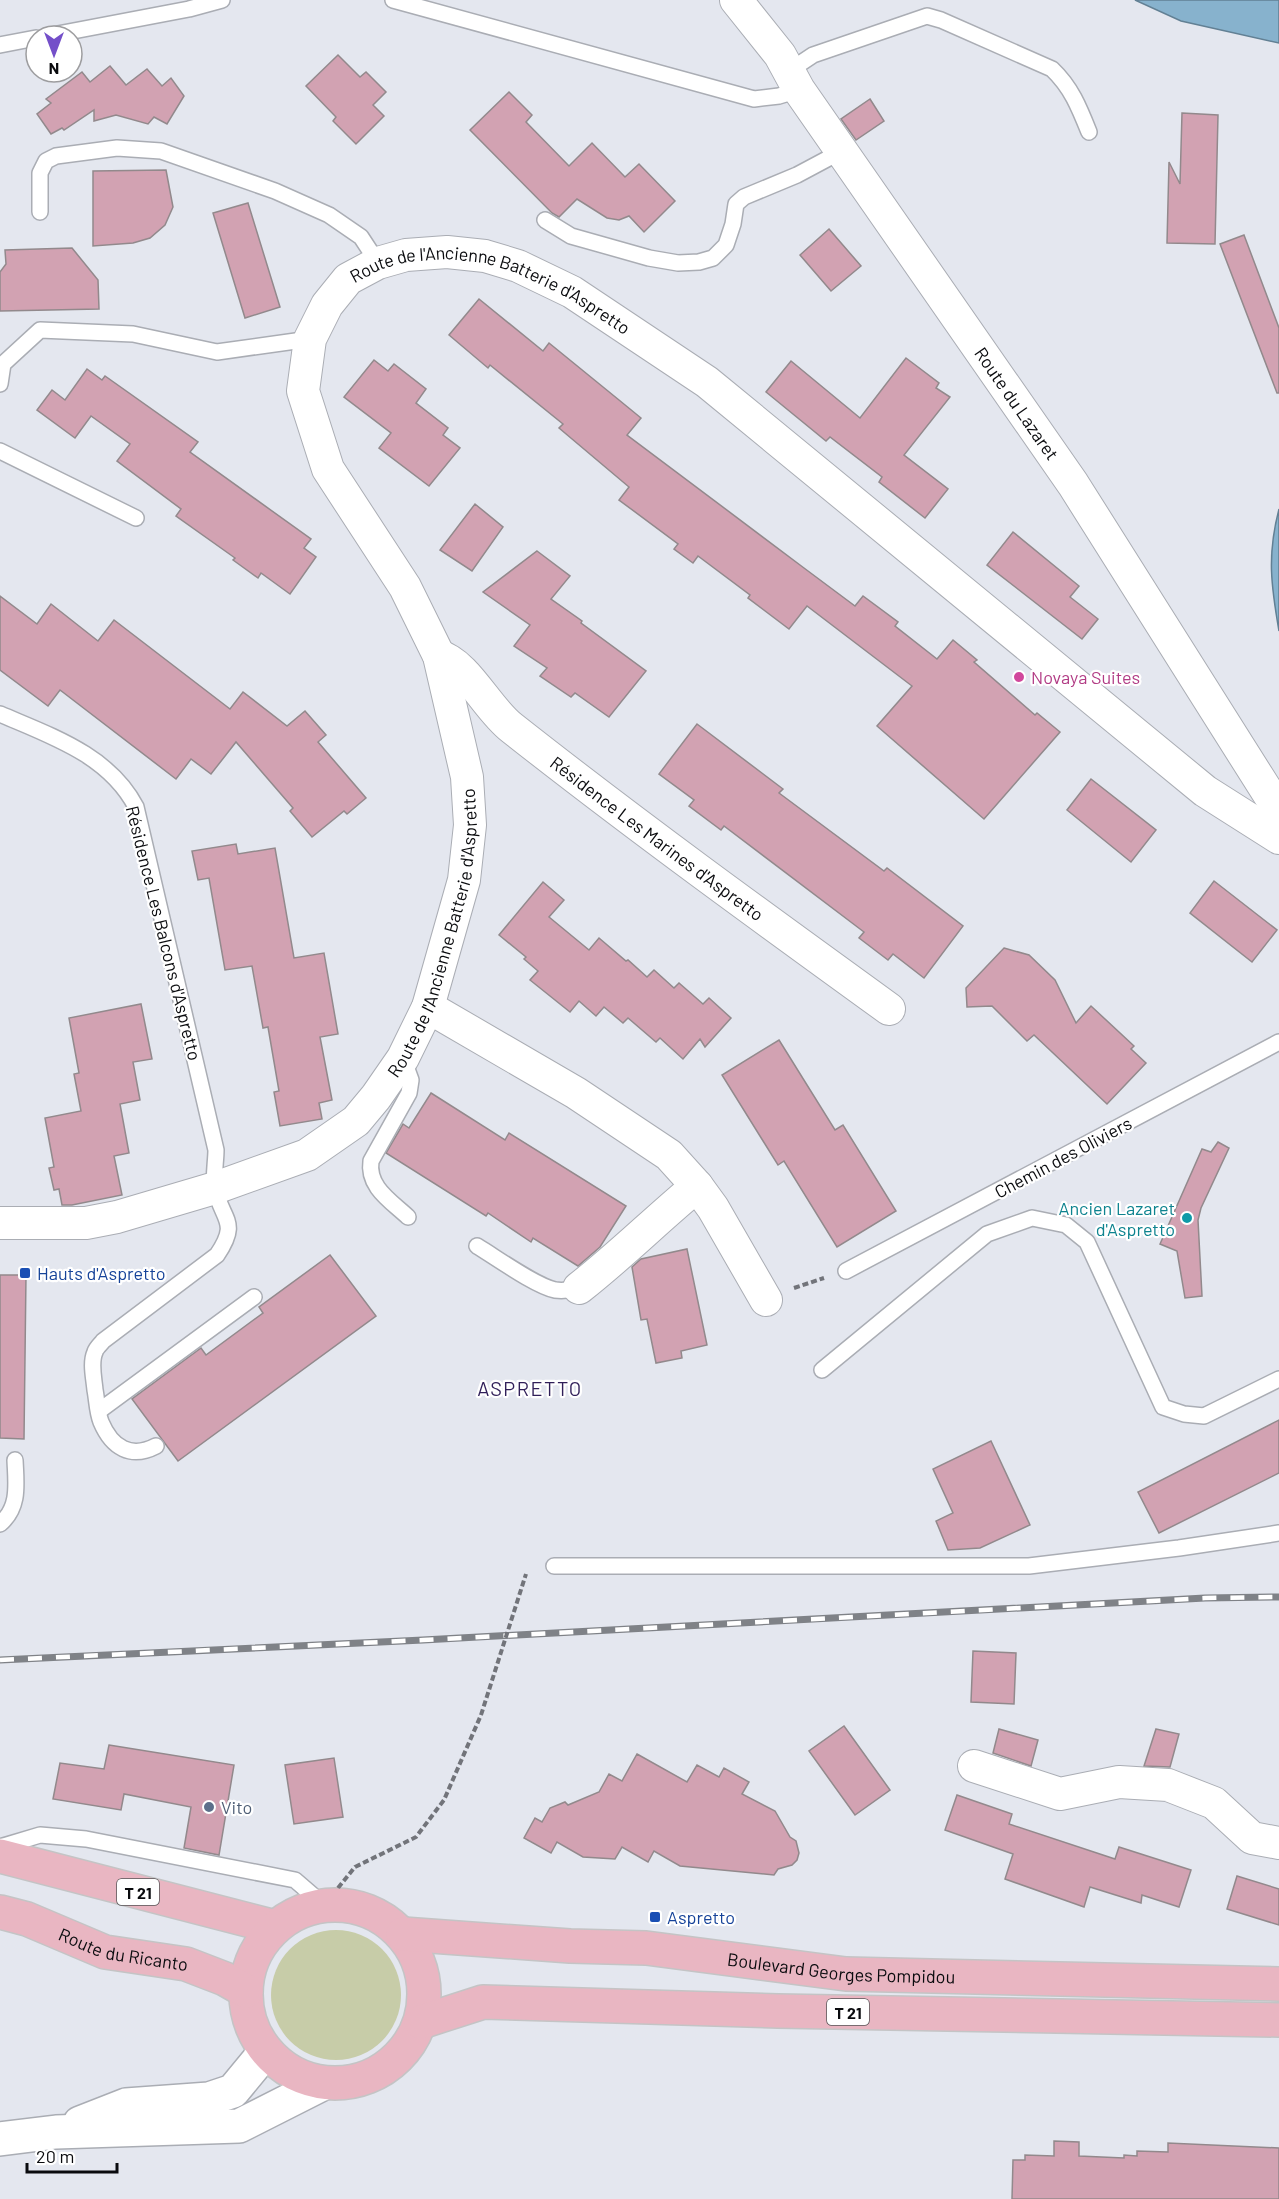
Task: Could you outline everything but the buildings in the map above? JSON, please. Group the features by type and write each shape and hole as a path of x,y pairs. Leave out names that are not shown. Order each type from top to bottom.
{"main road":[{"name":"T 21","path":"0,1856 275,1927"},
{"path":"324,1905 367,1910 402,1934 419,1961 425,1991 420,2022 410,2044 393,2062 372,2076 348,2082 324,2083 302,2077 283,2067 266,2051 250,2023 246,1991 254,1956 275,1927 298,1912 324,1905"},
{"name":"Route du Ricanto","path":"0,1912 27,1919 105,1952 186,1964 225,1979 246,1991"},
{"name":"Boulevard Georges Pompidou","path":"402,1934 559,1946 646,1948 846,1974 1279,1984"},
{"name":"T 21","path":"420,2022 483,2002 778,2011 1279,2020"},
{"path":"56,2132 126,2105 209,2099 233,2091 266,2051"},
{"path":"0,2139 56,2132 239,2126 324,2083"}],"street":[{"name":"Route du Lazaret","path":"736,0 780,55 794,81 1073,484 1275,804 1279,819"},
{"name":"Route de l'Ancienne Batterie d'Aspretto","path":"0,1223 86,1223 117,1217 215,1188 307,1155 356,1121 376,1097 402,1058 428,1007 464,880 470,825 467,777 439,656 405,587 328,469 303,391 310,339 327,305 348,279 378,263 406,255 447,252 485,256 518,266 572,292 707,382 1205,791 1279,838"},
{"name":"Résidence Les Marines d'Aspretto","path":"439,656 457,665 490,707 508,725 576,778 889,1009"},
{"path":"428,1007 585,1099 669,1155 698,1186 713,1208 766,1300"},
{"path":"579,1288 610,1263 648,1226 698,1186"},
{"path":"974,1766 1060,1794 1119,1782 1168,1785 1214,1803 1252,1838 1279,1843"}],"lane":[{"path":"84,29 189,9 222,0"},
{"path":"393,0 754,99 771,97 794,81 813,55 927,16 1052,69 1073,94 1089,132"},
{"path":"0,45 24,40"},
{"path":"40,212 40,173 46,161 56,156 117,148 161,151 274,191 329,215 361,237 378,263"},
{"path":"545,220 571,236 649,258 678,263 699,262 713,258 726,245 733,225 736,204 744,197 797,175 842,151"},
{"path":"0,384 3,364 40,330 134,333 217,352 310,339"},
{"path":"0,452 136,518"},
{"name":"Résidence Les Balcons d'Aspretto","path":"0,714 82,752 108,770 126,788 136,807 216,1149 215,1188"},
{"name":"Chemin des Oliviers","path":"846,1271 1279,1042"},
{"path":"402,1058 411,1080 409,1093 371,1161 369,1173 374,1185 408,1217"},
{"path":"156,1446 138,1452 127,1452 114,1442 101,1422 93,1371 94,1353 103,1341 217,1255 230,1229 215,1188"},
{"path":"822,1370 987,1234 1032,1218 1066,1225 1087,1242 1163,1407 1184,1414 1204,1416 1279,1379"},
{"path":"477,1246 538,1283 555,1290 579,1288"},
{"path":"99,1411 254,1297"},
{"path":"0,1524 12,1512 16,1495 15,1460"},
{"path":"554,1566 1029,1566 1279,1533"},
{"path":"0,1847 40,1835 86,1839 295,1880 324,1905"}],"path":[{"path":"766,1300 799,1286 846,1271"},
{"path":"324,1905 355,1867 416,1837 444,1800 481,1715 526,1574"}],"green space":[{"path":"336,1930 361,1935 382,1949 396,1970 401,1995 396,2020 382,2041 361,2055 336,2060 311,2055 290,2041 276,2020 271,1995 276,1970 290,1949 311,1935"}],"water":[{"path":"1135,0 1279,0 1279,43 1181,21"},
{"path":"1279,509 1279,631 1274,599 1272,556"}],"railway":[{"path":"0,1660 1205,1598 1279,1597"}],"place":[{"name":"Novaya Suites","path":"1019,677"},
{"name":"Ancien Lazaret d'Aspretto","path":"1187,1218"},
{"name":"Hauts d'Aspretto","path":"25,1273"},
{"name":"Vito","path":"209,1807"},
{"name":"Aspretto","path":"655,1917"}],"district":[{"name":"ASPRETTO","path":"530,1388"}]}
